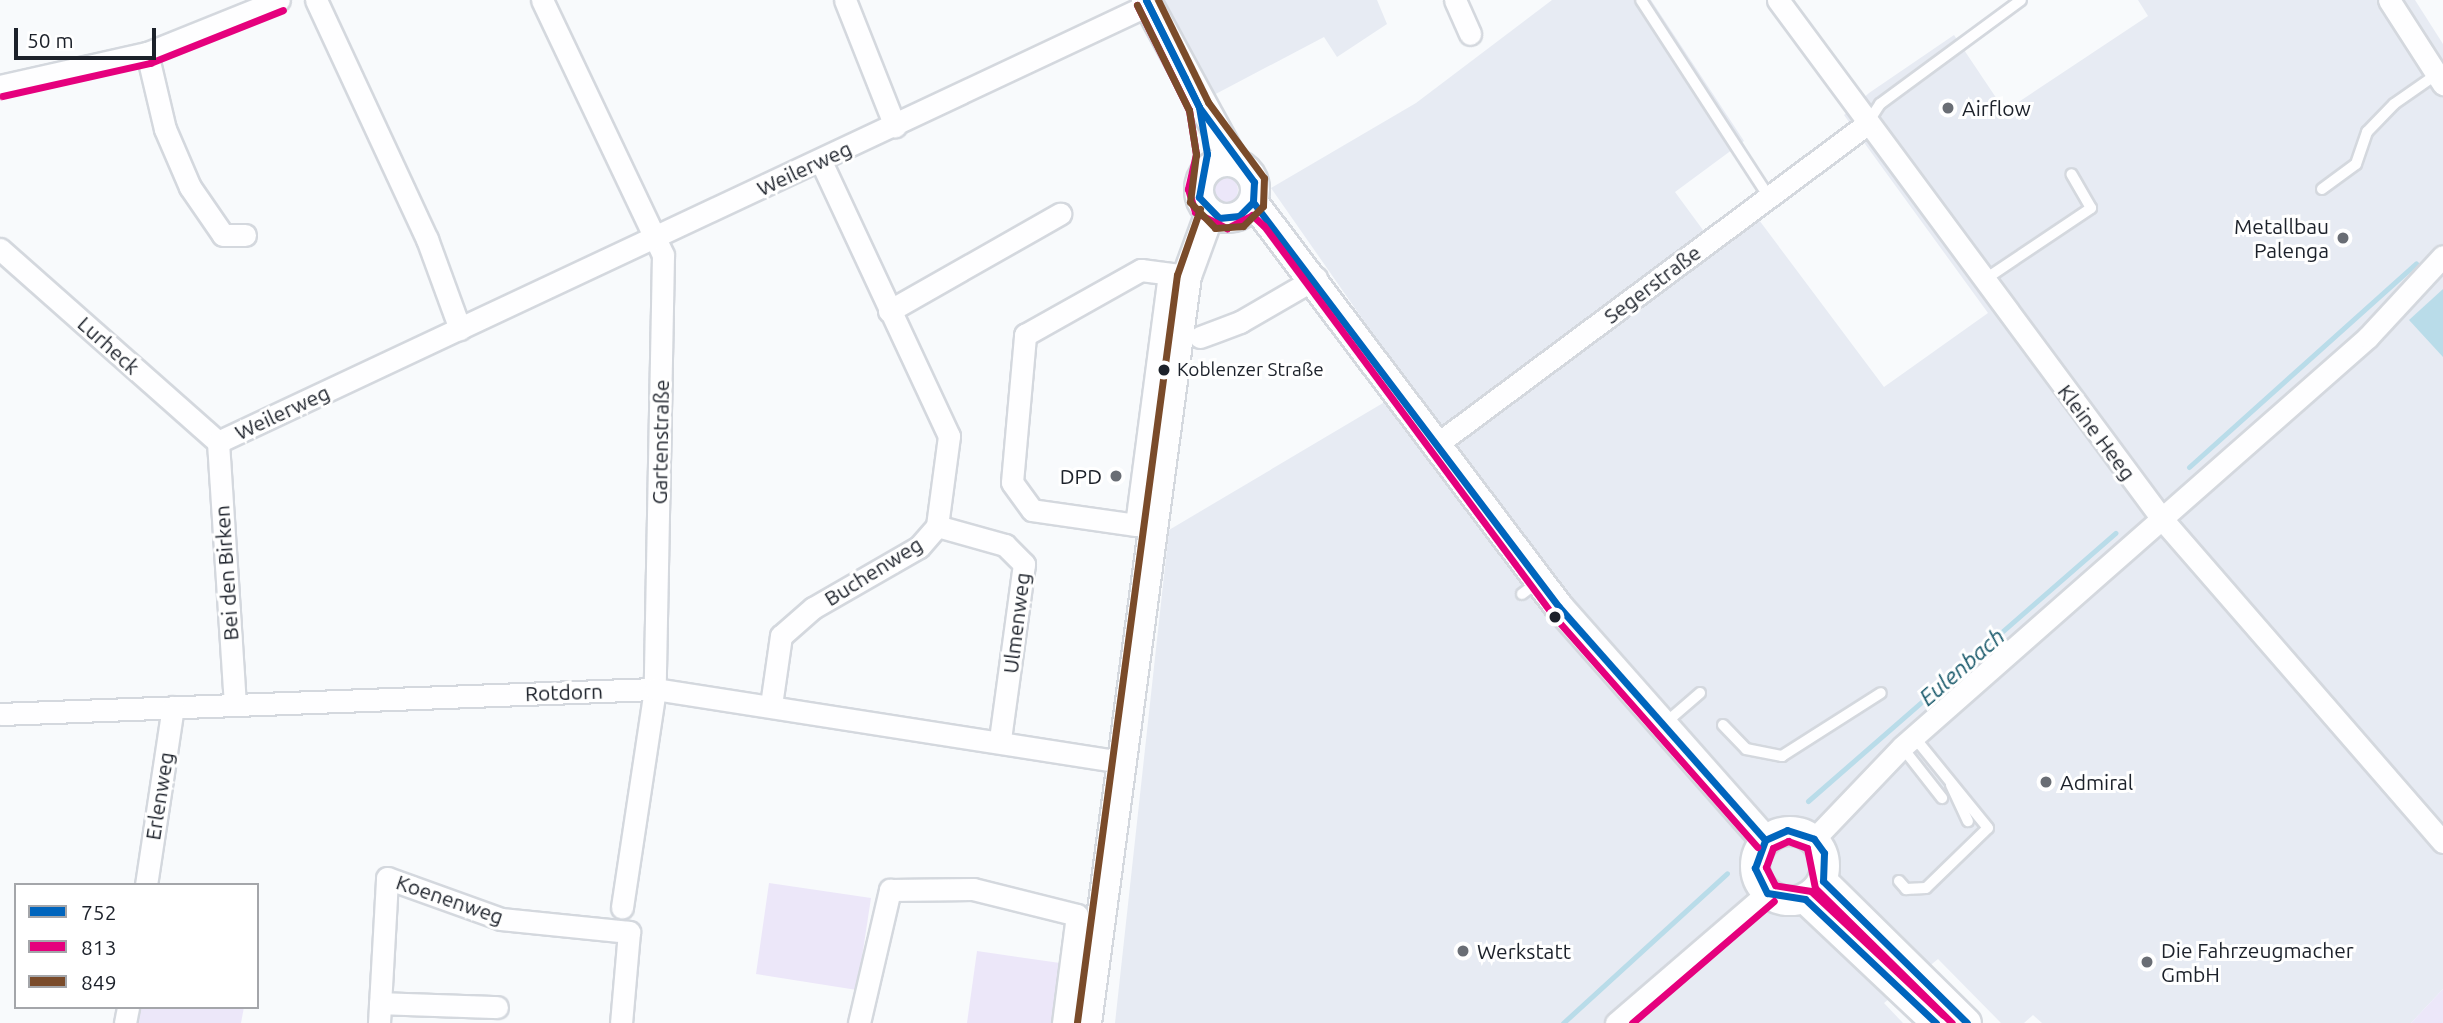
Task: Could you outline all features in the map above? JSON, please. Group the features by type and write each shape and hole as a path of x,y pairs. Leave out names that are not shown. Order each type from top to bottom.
{"main road":[{"path":"1147,3 1199,107 1234,162 1254,182 1253,202 1239,216 1210,213"},
{"path":"1199,107 1206,170 1198,188 1210,213"},
{"path":"1206,170 1234,162"},
{"path":"1253,202 1316,278 1437,444 1531,587 1765,840"},
{"path":"1087,1023 1123,762 1145,526 1178,275 1210,213"},
{"path":"1787,830 1814,839 1826,866 1814,890 1781,900 1767,893 1755,868 1765,840 1787,830"},
{"path":"1814,890 1936,1023"},
{"path":"1814,890 1967,1023"}],"street":[{"path":"0,86 147,53 279,0"},
{"path":"316,0 428,239 460,329"},
{"name":"Gartenstraße","path":"542,0 657,235 663,256 655,689 622,908"},
{"path":"845,0 895,126"},
{"path":"1455,0 1470,34"},
{"name":"Kleine Heeg","path":"1778,0 1982,281 2162,519 2443,842"},
{"path":"2389,0 2440,79"},
{"name":"Weilerweg","path":"218,442 657,235 821,161 1147,3"},
{"path":"147,53 165,129 190,187 223,235 245,235"},
{"name":"Segerstraße","path":"1437,444 1867,124"},
{"name":"Buchenweg","path":"771,705 781,636 813,608 919,547 937,526 949,436 821,161"},
{"path":"889,311 1060,214"},
{"name":"Lurheck","path":"0,249 218,442"},
{"path":"1814,839 1908,742 2368,337 2443,256"},
{"path":"1145,526 1032,509 1018,498 1012,482 1025,335 1142,270 1178,275"},
{"path":"1200,337 1240,322 1316,278"},
{"name":"Bei den Birken","path":"218,442 235,704"},
{"name":"Ulmenweg","path":"937,526 1005,545 1024,564 1000,739"},
{"name":"Rotdorn","path":"0,714 655,689 1000,739 1123,762"},
{"name":"Erlenweg","path":"146,883 173,707"},
{"name":"Koenenweg","path":"497,1007 380,1013 387,878 501,919 629,932 621,1023"},
{"path":"859,1023 890,890 973,889 1077,915 1063,1023"},
{"path":"1616,1023 1767,893"}],"lane":[{"path":"1641,0 1769,197"},
{"path":"1867,124 1880,104 2021,0"},
{"path":"2322,188 2356,164 2367,132 2394,104 2440,79"},
{"path":"1982,281 2091,208 2071,174"},
{"path":"1661,726 1700,693"},
{"path":"1723,725 1746,749 1782,756 1881,693"},
{"path":"1899,881 1906,889 1926,888 1985,835 1987,821 1945,772 1908,742"},
{"path":"1908,742 1942,798"},
{"path":"1945,772 1968,821"}],"shaded area":[{"path":"1161,0 1377,0 1387,24 1337,57 1324,37 1210,97"},
{"path":"1552,0 1651,0 1744,141 1675,192 1714,245 1756,216 1884,387 1988,313 1844,115 1869,93 1954,35 2005,111 2148,16 2138,0 2415,0 2443,44 2443,989 2411,1023 2042,1023 2033,1015 2024,1023 2001,1023 1938,959 1884,1003 1903,1023 1115,1023 1169,530 1410,387 1271,188 1416,103"},
{"path":"1225,177 1234,181 1238,190 1234,199 1225,203 1216,199 1212,190 1216,181"},
{"path":"769,883 871,898 857,990 756,974"},
{"path":"977,951 1060,963 1052,1023 967,1023"},
{"path":"2443,989 2443,1023 2411,1023"},
{"path":"133,1009 244,1009 241,1023 131,1023"}],"water":[{"path":"2443,289 2443,357 2409,320"}],"waterway":[{"name":"Eulenbach","path":"2189,467 2416,263"},
{"name":"Eulenbach","path":"1808,801 2115,533"},
{"name":"Eulenbach","path":"1563,1023 1727,873"}],"transit line":[{"name":"752","path":"1146,0 1185,78 1199,107 1146,0"},
{"name":"849","path":"1137,5 1189,110 1196,154 1190,202 1215,228 1243,226 1263,206 1264,178 1208,102 1158,0"},
{"name":"813","path":"1137,5 1189,110 1196,154 1188,189 1195,212 1227,228 1252,215 1264,226 1551,613 1757,847"},
{"name":"813","path":"2,96 150,63 283,10"},
{"name":"752","path":"1199,107 1254,182 1253,202 1239,216 1219,218 1199,197 1207,154 1199,107"},
{"name":"752","path":"1253,202 1559,607 1765,840"},
{"name":"849","path":"1077,1022 1177,275 1200,209"},
{"name":"752","path":"1936,1023 1805,899 1767,893 1755,868 1765,840 1787,830 1814,839 1824,853 1823,881 1967,1023"},
{"name":"813","path":"1943,1015 1811,891 1775,885 1766,867 1773,848 1788,841 1807,848 1815,888 1952,1023"},
{"name":"813","path":"1632,1023 1774,901"}],"place":[{"name":"Airflow","path":"1948,108"},
{"name":"Metallbau Palenga","path":"2343,238"},
{"name":"Koblenzer Straße","path":"1164,370"},
{"name":"DPD","path":"1116,476"},
{"name":"Admiral","path":"2046,782"},
{"name":"Werkstatt","path":"1463,951"},
{"name":"Die Fahrzeugmacher GmbH","path":"2147,962"}]}
